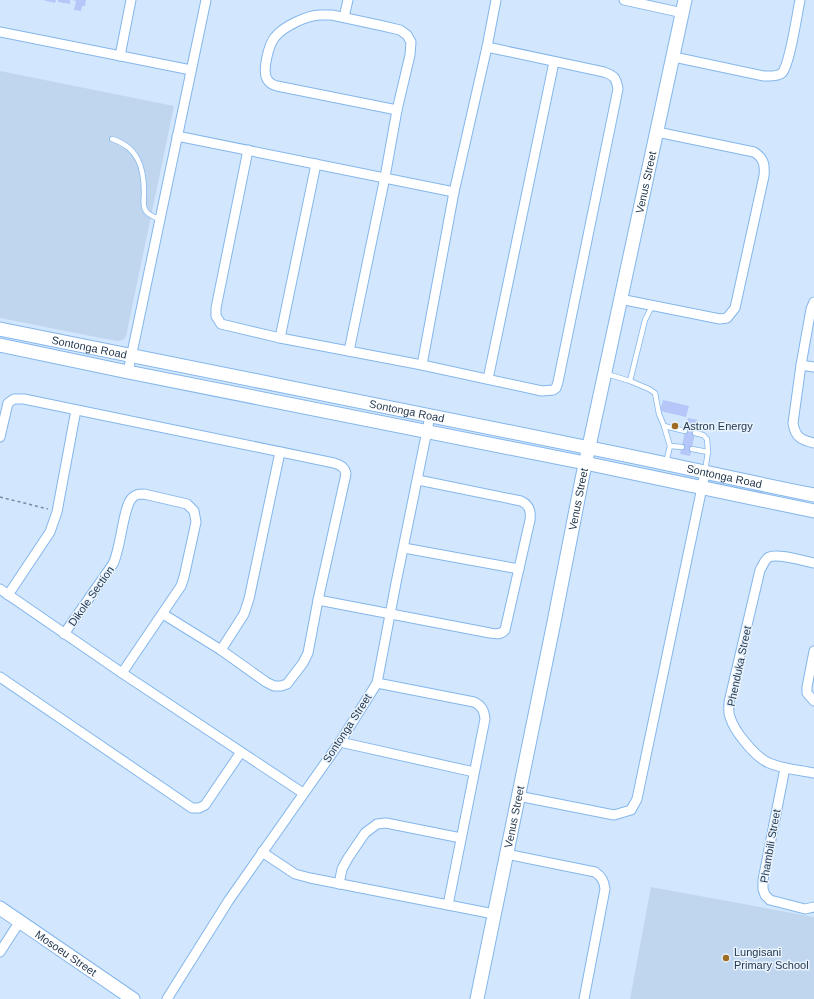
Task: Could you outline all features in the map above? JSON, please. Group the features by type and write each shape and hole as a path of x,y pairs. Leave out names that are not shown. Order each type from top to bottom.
{"main road":[{"name":"Venus Street","path":"477,999 585,463 674,57 685,0"},
{"name":"Sontonga Road","path":"0,329 814,495"},
{"name":"Sontonga Road","path":"0,345 585,463 814,511"},
{"name":"Mosoeu Street","path":"0,908 133,999"}],"street":[{"path":"120,56 131,0"},
{"path":"128,372 206,0"},
{"path":"344,17 348,0"},
{"path":"422,365 454,192 487,47 496,0"},
{"path":"624,0 683,13"},
{"path":"674,57 764,76 777,75 782,72 787,61 800,0"},
{"path":"349,351 411,46 407,35 400,30 344,17 326,15 309,16 301,19 278,34 273,40 269,49 265,72 267,79 272,84 397,110"},
{"path":"0,32 191,70"},
{"path":"248,150 217,301 216,316 218,322 224,326 280,338 542,390 553,390 556,388 617,99 617,81 613,76 604,72 487,47"},
{"path":"488,379 554,62"},
{"path":"620,299 720,319 727,318 735,308 764,176 764,164 762,158 754,152 657,132"},
{"path":"177,136 454,192"},
{"path":"280,338 316,164"},
{"path":"814,302 811,309 801,364 793,423 794,430 797,435 802,439 814,443"},
{"path":"801,364 814,367"},
{"path":"0,437 8,403 12,400 24,399 334,462 346,470 308,653 303,663 287,684 274,686 266,682 220,650 162,614"},
{"path":"8,595 50,532 57,512 76,410"},
{"name":"Sontonga Street","path":"167,999 229,900 340,742 377,683 430,416"},
{"path":"220,650 244,614 249,599 280,452"},
{"path":"518,796 614,815 631,810 637,799 705,473"},
{"path":"318,600 490,633 497,634 502,633 505,630 508,625 531,513 525,503 521,501 418,480"},
{"name":"Dikole Section","path":"64,634 113,564 119,548 131,499 138,494 144,494 188,504 196,515 196,522 181,586 122,673"},
{"path":"404,548 519,569"},
{"name":"Phenduka Street","path":"814,563 777,556 770,557 764,561 760,570 729,702 729,716 735,729 760,758 769,763 785,768 814,773"},
{"path":"0,590 303,793"},
{"path":"814,651 807,687 809,697 814,701"},
{"path":"0,677 192,808 199,808 205,805 240,752"},
{"path":"377,683 474,702 481,706 484,711 485,719 448,905"},
{"path":"340,742 474,772"},
{"name":"Phambili Street","path":"785,768 763,880 764,895 770,900 805,909 814,908"},
{"path":"339,884 342,870 348,858 365,833 377,824 386,823 461,838"},
{"path":"262,852 296,874 310,878 494,914"},
{"path":"506,854 595,872 604,881 605,889 584,999"},
{"path":"0,952 20,921"}],"lane":[{"path":"112,138 129,147 136,156 143,176 143,206 146,212 159,219"},
{"path":"630,381 645,320 652,306"},
{"path":"605,373 630,381 649,389 654,393 659,414 670,446 666,465"},
{"path":"664,426 685,431"},
{"path":"695,433 706,436 708,452 705,473"},
{"path":"670,446 682,447"},
{"path":"692,449 708,452"}],"path":[{"path":"0,497 57,512"}],"shaded area":[{"path":"0,71 174,106 126,336 123,340 117,341 0,318"},
{"name":"Lungisani Primary School","path":"651,887 814,917 814,999 630,999"}],"building":[{"path":"43,0 56,0 55,3"},
{"path":"58,0 70,0 70,4 58,2"},
{"path":"72,0 86,0 85,6 82,6 81,11 74,10 76,1"},
{"path":"663,400 689,406 686,417 660,411"},
{"path":"688,418 698,420 690,456 680,454"}],"place":[{"name":"Astron Energy","path":"675,426"},
{"name":"Lungisani Primary School","path":"726,958"}]}
